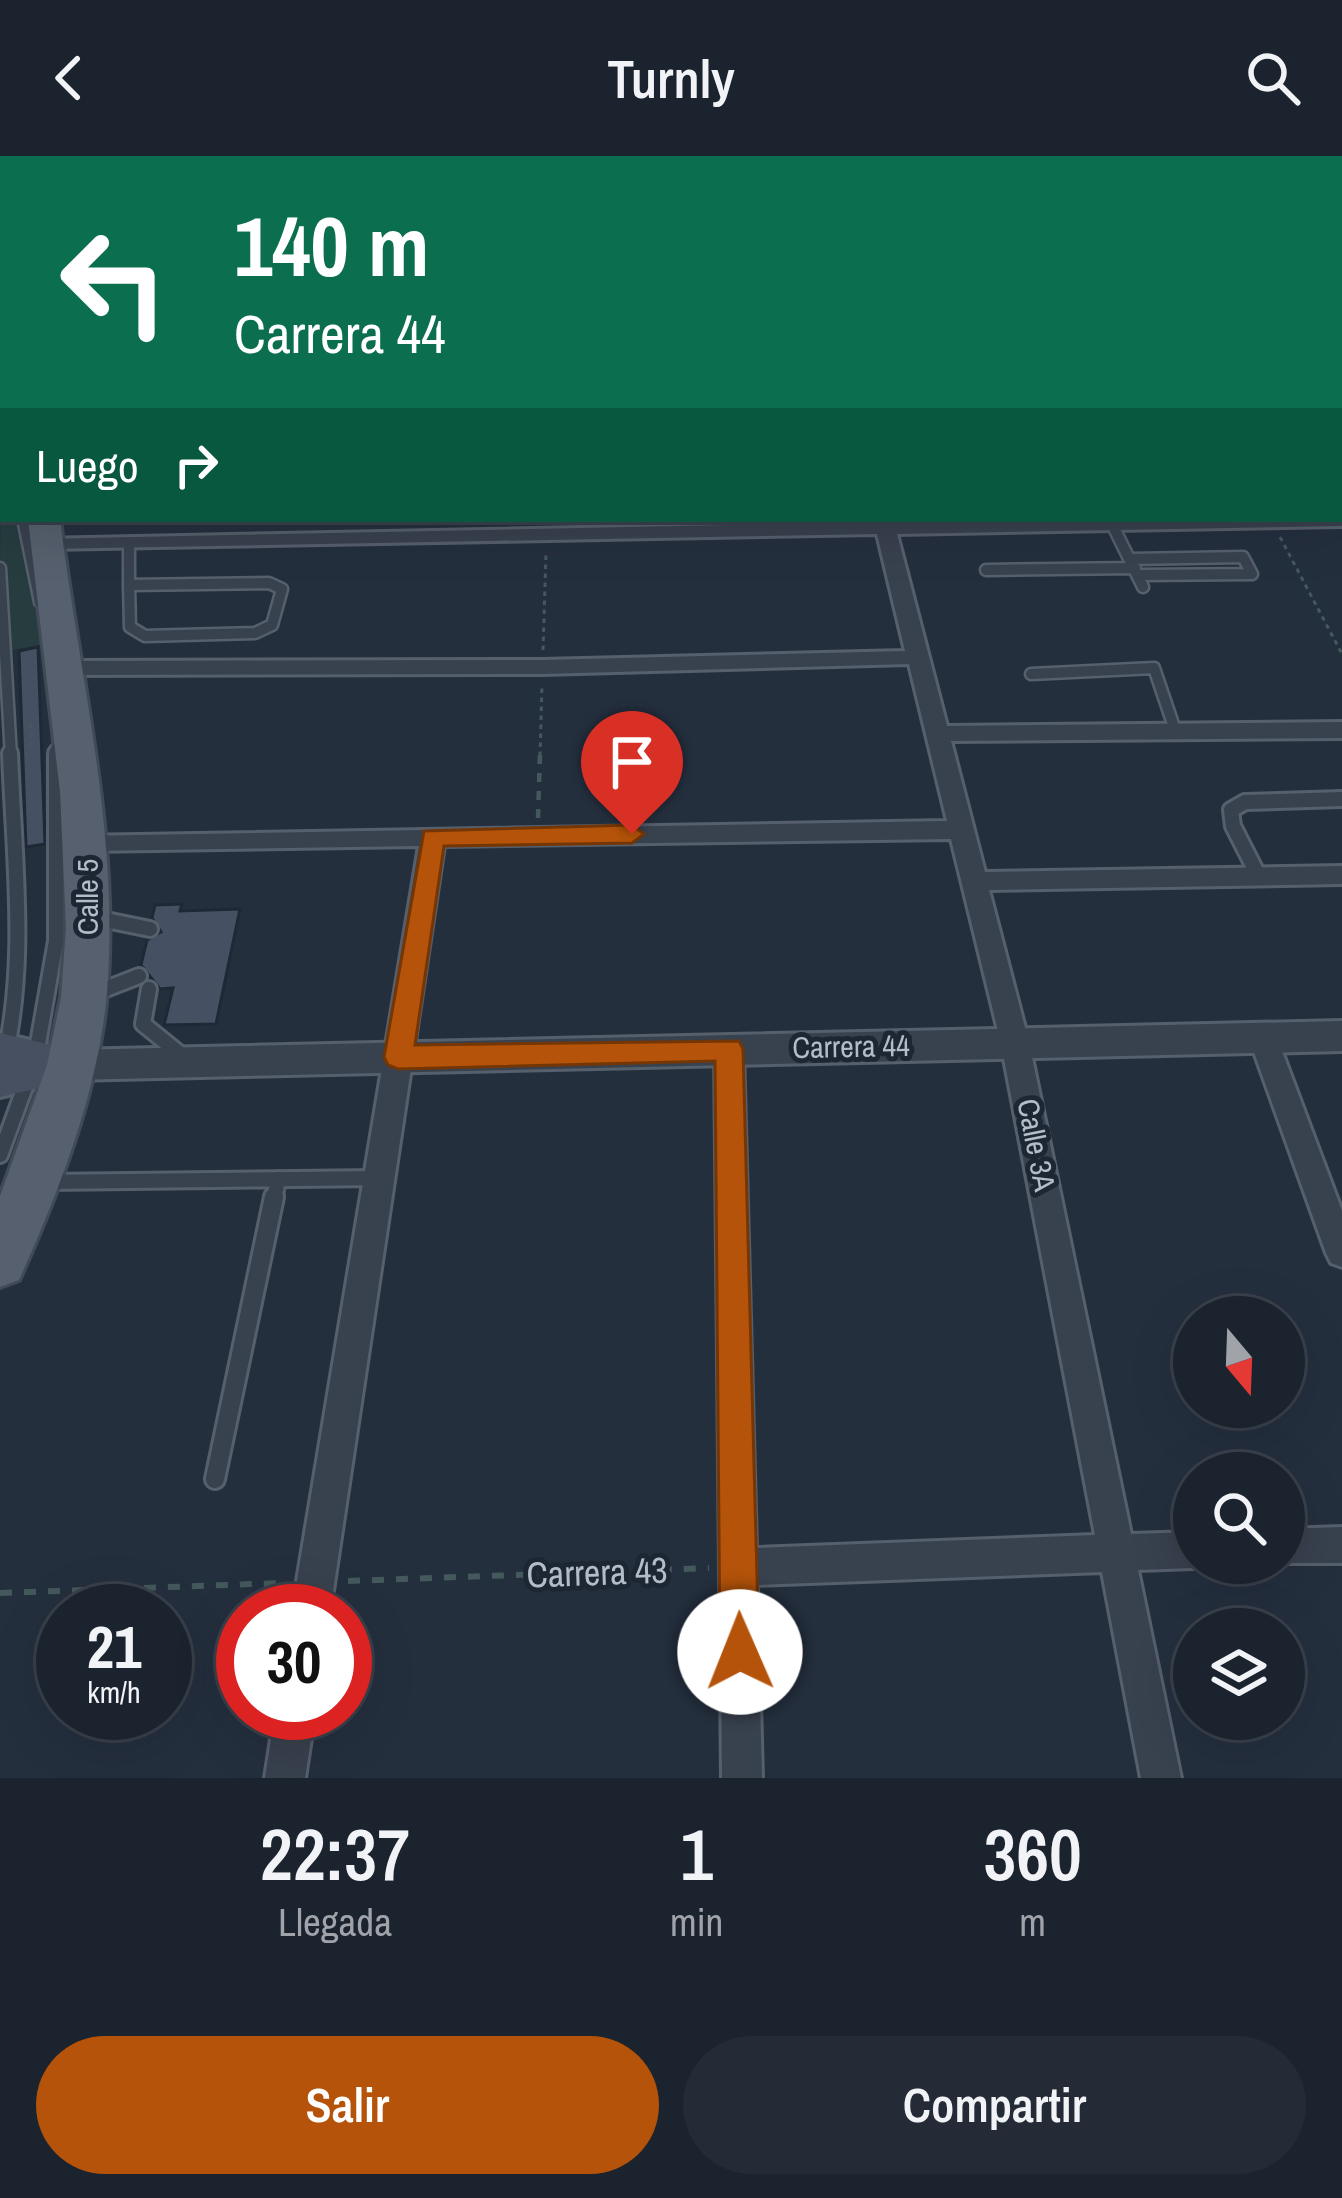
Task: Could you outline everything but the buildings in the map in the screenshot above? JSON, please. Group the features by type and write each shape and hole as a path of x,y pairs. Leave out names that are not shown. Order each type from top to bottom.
{"main road":[{"name":"Calle 5","path":"0,1263 14,1169 21,1065 83,998 89,916 88,842 38,527"}],"street":[{"name":"Calle 3A","path":"884,522 1016,1043 1161,1778"},
{"path":"38,527 129,542 546,526 1218,522"},
{"path":"64,668 542,667 917,657"},
{"path":"937,734 1342,730"},
{"path":"88,842 960,830"},
{"path":"315,1584 433,837"},
{"path":"973,880 1342,875"},
{"name":"Carrera 44","path":"21,1065 1342,1036"},
{"path":"1263,1038 1342,1252"},
{"path":"729,1049 742,1778"},
{"path":"1305,1546 1342,1545"},
{"path":"738,1567 1173,1551"},
{"path":"285,1778 291,1740"}],"lane":[{"path":"1112,524 1137,573"},
{"path":"38,527 55,719"},
{"path":"129,542 129,585 130,627 146,636 265,630 272,625 282,589 269,583 129,585"},
{"path":"986,570 1137,573 1252,574 1243,557 1137,573"},
{"path":"0,568 12,708 21,1065"},
{"path":"1031,674 1154,668 1176,733"},
{"path":"21,1065 58,936 56,739"},
{"path":"1259,878 1233,826 1231,810 1245,802 1342,799"},
{"path":"89,916 150,929"},
{"path":"83,998 144,983 142,1024 189,1061"},
{"path":"14,1169 379,1178"},
{"path":"215,1479 278,1179"}],"path":[{"path":"1272,522 1342,654"},
{"path":"31,724 32,748"},
{"name":"Carrera 43","path":"372,1593 738,1567"},
{"name":"Carrera 43","path":"0,1593 216,1596"}],"green space":[{"path":"0,522 44,522 50,643 8,651"}],"route":[{"path":"632,834 433,837 398,1057 729,1049 740,1652"}]}
